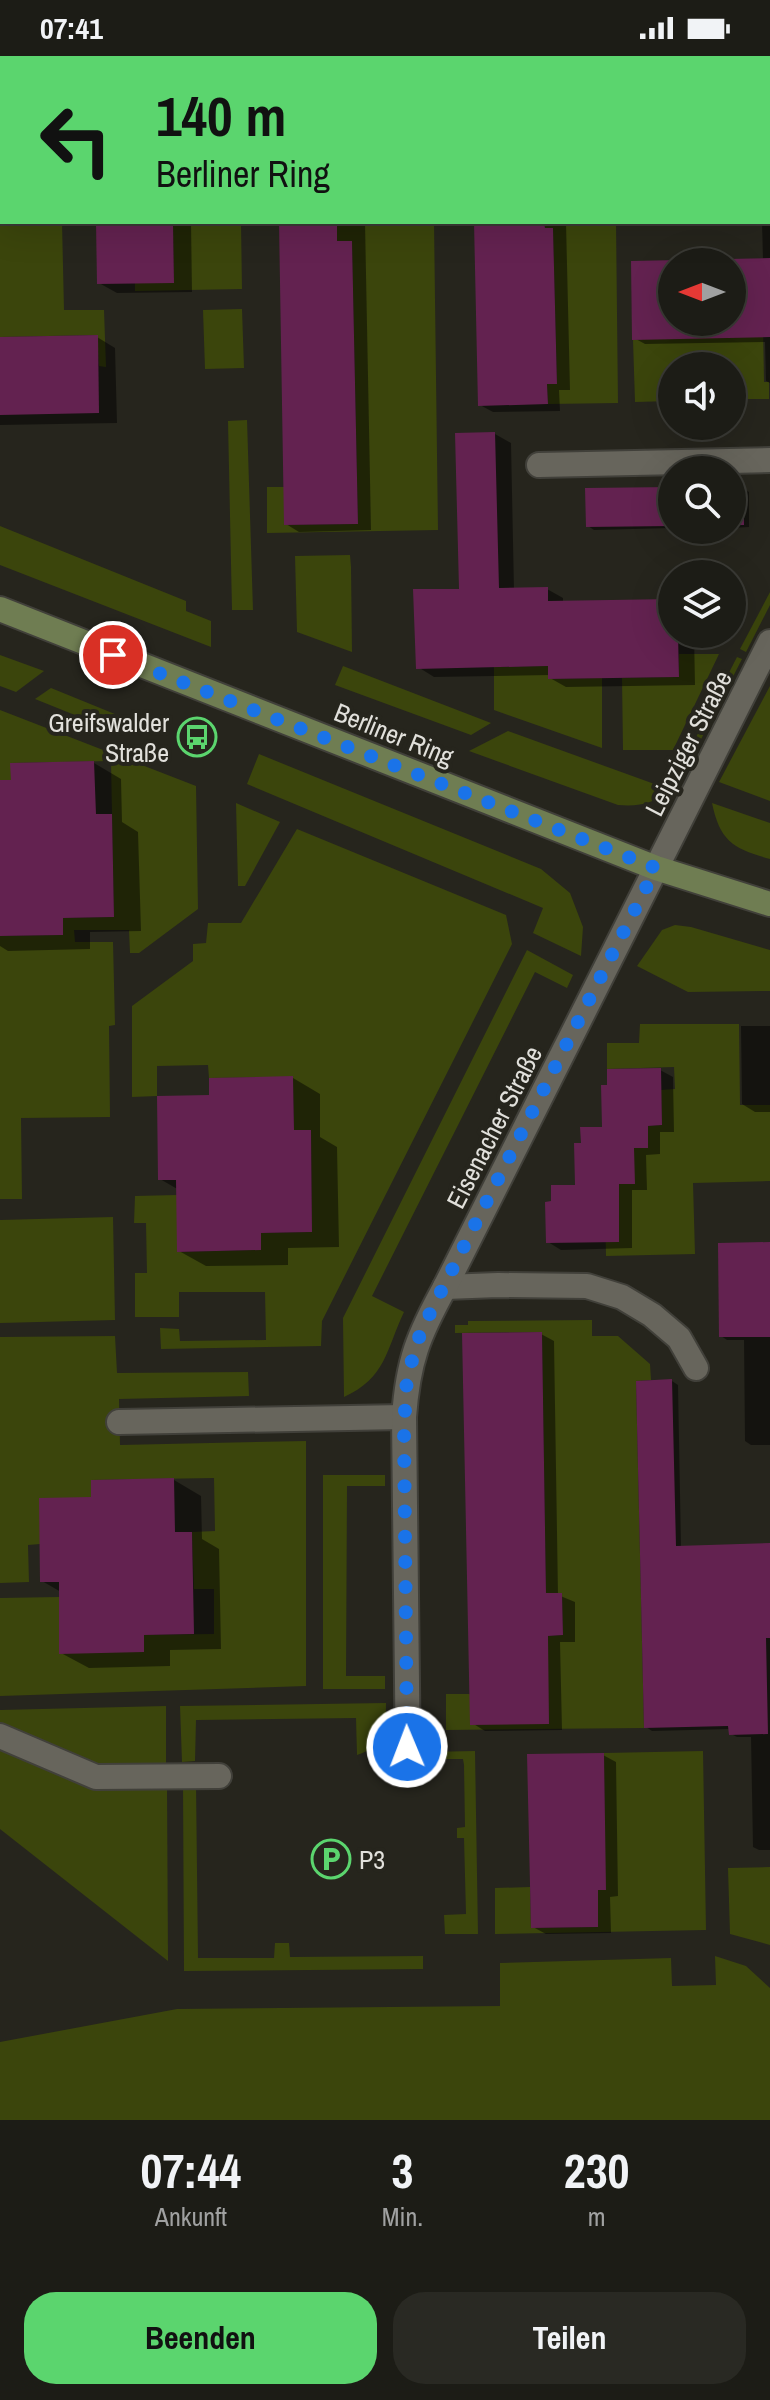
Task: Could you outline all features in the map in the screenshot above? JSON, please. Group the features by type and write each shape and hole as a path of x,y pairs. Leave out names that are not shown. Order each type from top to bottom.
{"street":[{"path":"539,465 770,460"},
{"name":"Berliner Ring","path":"0,609 656,868 770,904"},
{"name":"Leipziger Straße","path":"656,868 770,642"},
{"name":"Eisenacher Straße","path":"408,1771 404,1417 407,1377 421,1331 656,868"},
{"path":"445,1287 587,1286 622,1297 652,1315 679,1338 696,1368"},
{"path":"119,1422 404,1417"},
{"path":"0,1736 96,1777 219,1776"}],"green space":[{"path":"0,224 62,224 64,310 104,310 106,367 99,366 97,335 0,337"},
{"path":"173,224 241,224 242,289 135,291 135,283 174,282"},
{"path":"337,224 434,224 438,530 267,533 267,487 284,487 285,525 358,524 352,241 337,241"},
{"path":"544,224 616,224 618,403 548,404 547,384 557,383 553,229 545,228"},
{"path":"242,309 244,368 205,369 203,310"},
{"path":"763,327 764,382 769,382 769,399 746,399 746,352 658,352 658,401 635,402 633,340 673,336 746,336 746,329"},
{"path":"247,420 253,610 232,610 228,421"},
{"path":"0,526 186,601 186,611 211,621 211,647 0,565"},
{"path":"350,555 352,652 297,632 295,556"},
{"path":"770,592 770,605 746,652 740,649 746,648 746,638"},
{"path":"679,654 719,654 673,750 623,750 622,678 679,677"},
{"path":"0,655 44,671 16,692 0,686"},
{"path":"737,657 742,659 693,755 688,753"},
{"path":"343,666 491,723 471,735 335,685"},
{"path":"548,666 548,679 602,678 602,748 494,710 494,667"},
{"path":"770,686 770,801 719,782"},
{"path":"51,688 132,721 127,736 35,699"},
{"path":"0,710 196,786 198,909 139,953 130,953 129,930 74,930 75,942 113,942 115,1025 109,1026 110,1117 21,1118 22,1199 0,1199 0,936 63,935 63,918 114,917 111,761 11,763 11,780 0,780"},
{"path":"508,731 671,790 646,803 618,805 469,751"},
{"path":"259,754 541,869 570,893 583,927 581,956 533,933 543,908 247,784"},
{"path":"236,803 280,822 245,886 238,886"},
{"path":"712,803 770,823 770,859 747,852 730,842 719,827"},
{"path":"297,829 506,915 512,944 322,1321 321,1346 161,1349 160,1328 179,1329 180,1341 266,1340 265,1292 179,1292 179,1317 135,1317 135,1273 147,1273 146,1223 134,1223 135,1196 177,1195 178,1252 261,1250 261,1233 312,1232 311,1130 294,1130 293,1077 209,1078 208,1065 157,1066 157,1096 132,1097 132,1006 193,961 193,944 206,943 208,923 241,923"},
{"path":"675,925 770,950 770,991 688,992 637,966 662,930"},
{"path":"527,950 573,975 567,988 535,972 372,1296 404,1312 388,1351 369,1381 344,1397 343,1318"},
{"path":"640,1024 739,1024 740,1105 770,1105 770,1181 693,1183 695,1254 606,1256 605,1207 619,1206 619,1184 634,1148 648,1148 648,1126 662,1125 661,1090 675,1089 674,1067 607,1069 607,1043 639,1043"},
{"path":"113,1217 115,1320 0,1323 0,1220"},
{"path":"592,1320 592,1336 618,1336 650,1364 651,1380 636,1381 644,1728 446,1730 446,1694 469,1694 548,1710 548,1636 563,1635 562,1593 546,1593 542,1332 455,1333 455,1325 468,1325 468,1321"},
{"path":"115,1336 117,1373 248,1372 249,1396 119,1399 120,1445 306,1441 306,1686 0,1696 0,1598 59,1597 59,1653 144,1635 214,1634 214,1589 194,1589 192,1532 215,1531 214,1478 92,1480 91,1497 40,1544 28,1545 29,1582 0,1583 0,1337"},
{"path":"323,1475 385,1475 385,1486 347,1486 346,1676 385,1676 385,1689 323,1689"},
{"path":"386,1703 382,1736 373,1747 357,1755 356,1718 196,1720 195,1761 182,1762 180,1706"},
{"path":"166,1706 166,1769 97,1769 0,1729 0,1710"},
{"path":"0,1743 167,1784 168,1961 0,1829"},
{"path":"475,1751 478,1934 445,1934 444,1915 466,1914 464,1838 457,1838 457,1828 465,1827 464,1765 463,1759 426,1759 426,1752"},
{"path":"703,1751 706,1930 495,1934 495,1888 530,1887 531,1928 598,1927 598,1890 605,1890 604,1753"},
{"path":"183,1783 196,1783 198,1958 274,1958 275,1943 289,1943 290,1957 423,1956 423,1969 184,1971"},
{"path":"770,1867 770,1945 730,1934 728,1868"},
{"path":"715,1956 746,1966 770,1988 770,2120 0,2120 0,2042 177,2009 500,2006 500,1963 671,1958 672,1986 716,1985"}],"building":[{"path":"96,224 173,224 174,283 97,284"},
{"path":"279,224 337,224 337,241 352,241 358,524 284,525"},
{"path":"474,224 544,224 545,228 553,228 557,384 547,384 548,404 478,406"},
{"path":"770,258 770,337 632,340 631,261 658,260 658,336 746,336 746,259"},
{"path":"98,335 99,413 0,415 0,337"},
{"path":"495,432 499,588 548,587 548,601 658,599 658,648 678,648 679,677 548,679 548,666 416,669 413,589 459,589 455,433"},
{"path":"658,487 658,526 586,527 585,488"},
{"path":"94,761 96,814 112,814 114,917 63,918 63,935 0,936 0,780 11,780 10,763"},
{"path":"661,1068 662,1125 648,1126 648,1148 634,1148 635,1184 619,1184 619,1242 546,1243 545,1202 551,1201 551,1185 575,1185 574,1143 581,1143 580,1127 602,1127 601,1085 607,1085 607,1069"},
{"path":"293,1076 294,1130 311,1130 312,1232 261,1233 261,1250 177,1252 176,1180 158,1180 157,1096 209,1095 209,1078"},
{"path":"770,1242 770,1337 719,1337 718,1243"},
{"path":"542,1332 546,1593 562,1593 563,1635 548,1636 549,1724 470,1725 462,1333"},
{"path":"672,1379 676,1546 770,1543 770,1638 766,1638 768,1734 729,1735 728,1726 644,1728 636,1381"},
{"path":"174,1478 175,1532 192,1532 194,1634 144,1635 144,1652 59,1654 59,1582 40,1582 39,1498 91,1497 91,1480"},
{"path":"604,1753 606,1890 598,1890 598,1927 531,1928 527,1754"}],"place":[{"name":"Greifswalder Straße","path":"197,737"},
{"name":"P3","path":"331,1859"}],"route":[{"path":"113,655 656,868 421,1331 407,1377 404,1427 407,1747"}]}
